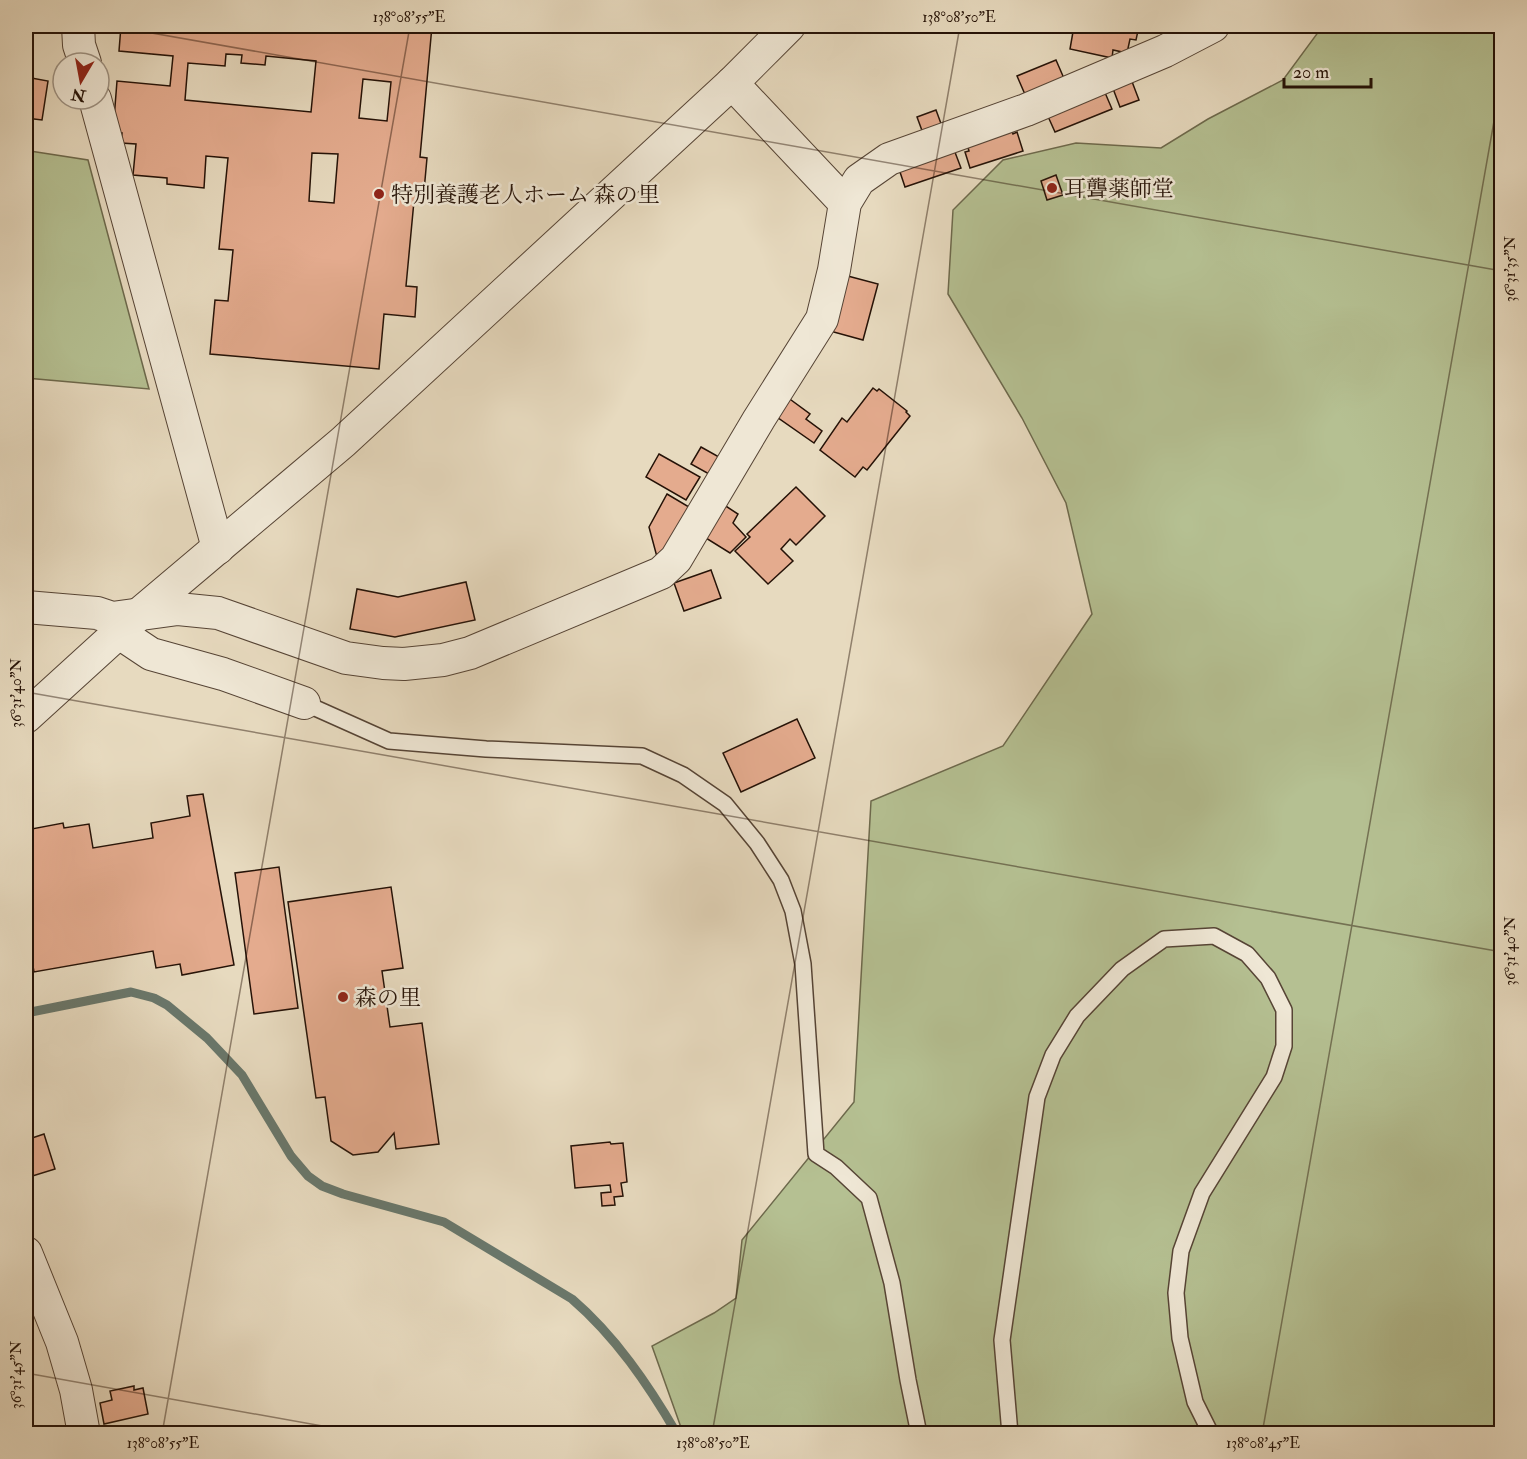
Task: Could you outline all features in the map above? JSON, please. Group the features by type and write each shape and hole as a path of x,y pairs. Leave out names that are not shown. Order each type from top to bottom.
{"street":[{"path":"26,717 128,623 343,442 732,83 789,26"},
{"path":"26,607 97,613 128,623 178,609 218,613 346,658 404,664 443,660 470,653 661,573 676,559 759,419 822,319 834,270 845,203 860,180 889,159 1026,110 1165,51 1213,26"},
{"path":"732,83 845,203"},
{"path":"98,111 218,548"},
{"path":"128,623 151,654 223,674 304,703"},
{"path":"26,1253 62,1342 76,1390 84,1434"}],"lane":[{"path":"304,703 389,741 486,749 642,756 683,775 724,804 757,843 781,880 793,911 803,964 816,1154 836,1167 869,1198 892,1283 908,1380 920,1434"},
{"path":"1010,1434 1002,1340 1037,1097 1053,1055 1077,1016 1122,969 1164,939 1214,936 1247,954 1268,978 1284,1010 1284,1046 1274,1077 1202,1193 1181,1251 1176,1293 1180,1338 1195,1402 1211,1434"}],"green space":[{"path":"1332,26 1501,26 1501,1433 683,1433 652,1346 714,1313 736,1298 742,1240 854,1102 871,801 1003,746 1092,614 1066,503 1022,418 948,294 953,210 1003,160 1076,143 1161,148 1208,119 1283,80 1319,31"},
{"path":"30,151 88,160 149,389 26,378 26,215"}],"building":[{"name":"特別養護老人ホーム 森の里","path":"121,26 432,26 420,157 427,158 423,202 414,201 406,286 417,287 415,317 384,314 379,369 210,354 215,300 228,301 233,250 219,249 228,158 206,156 204,188 167,184 167,178 133,175 136,144 121,143 122,133 113,132 117,81 170,86 173,56 119,51","holes":["226,54 242,55 241,63 265,65 266,56 316,61 311,112 185,100 188,63 225,66","363,79 391,82 387,121 359,118","312,153 338,154 334,203 309,201"]},
{"path":"1074,26 1139,26 1136,40 1130,39 1127,53 1113,50 1112,58 1070,49"},
{"path":"1159,26 1187,26 1164,37"},
{"path":"1056,60 1066,83 1027,99 1017,76"},
{"path":"26,77 48,81 42,120 26,118"},
{"path":"1131,79 1139,100 1120,107 1112,86"},
{"path":"1103,88 1112,109 1055,132 1046,112"},
{"path":"936,110 943,129 924,136 917,117"},
{"path":"1011,127 1013,134 1017,132 1023,151 970,168 965,152 969,151 966,141"},
{"path":"953,147 961,168 905,187 898,166"},
{"name":"耳聾薬師堂","path":"1056,175 1063,195 1047,200 1041,181"},
{"path":"844,275 878,284 863,340 830,331"},
{"path":"873,388 877,391 879,389 907,411 910,416 867,470 863,467 855,477 820,450 842,418 847,422"},
{"path":"787,397 810,414 806,419 822,431 814,443 774,415"},
{"path":"701,447 719,457 709,474 691,464"},
{"path":"659,454 700,477 686,500 646,477"},
{"path":"796,487 825,516 796,545 790,539 781,549 793,561 768,584 735,551 750,537 747,534"},
{"path":"667,494 689,507 663,556 657,557 649,527"},
{"path":"721,503 738,514 733,523 746,537 730,553 701,535"},
{"path":"711,570 721,598 684,611 674,583"},
{"path":"466,582 475,620 395,637 350,629 357,589 398,597"},
{"path":"797,719 815,758 741,792 723,753"},
{"path":"203,794 234,965 182,975 180,964 156,968 153,951 34,972 26,924 26,830 63,823 64,828 89,824 93,848 153,838 151,823 190,816 187,796"},
{"path":"279,867 298,1008 254,1014 235,873"},
{"name":"森の里","path":"391,887 403,968 382,971 390,1027 422,1023 439,1144 396,1149 394,1133 378,1152 353,1155 331,1141 325,1097 316,1098 288,902"},
{"path":"44,1134 55,1169 26,1178 26,1140"},
{"path":"610,1142 611,1144 623,1143 627,1182 621,1183 623,1196 614,1197 615,1205 602,1206 601,1193 611,1192 610,1185 575,1188 571,1146"},
{"path":"134,1386 134,1390 143,1388 148,1414 104,1424 100,1403 112,1400 110,1391"}],"waterway":[{"path":"26,1013 131,992 154,998 167,1005 207,1038 242,1075 291,1156 308,1176 322,1186 343,1194 444,1222 572,1299 588,1313 630,1362 677,1434"}],"place":[{"name":"耳聾薬師堂","path":"1052,188"},
{"name":"特別養護老人ホーム 森の里","path":"379,194"},
{"name":"森の里","path":"343,997"}]}
